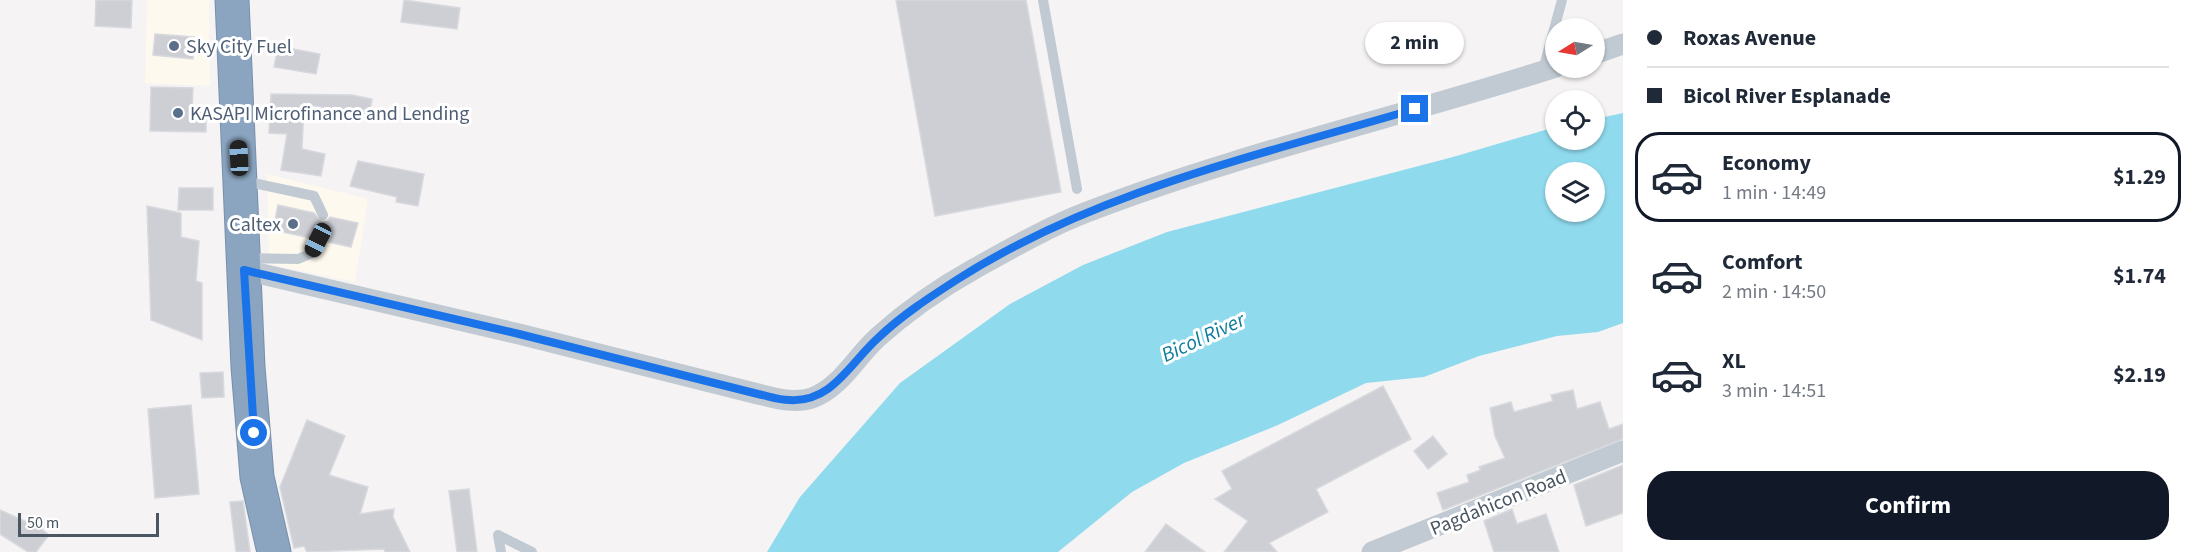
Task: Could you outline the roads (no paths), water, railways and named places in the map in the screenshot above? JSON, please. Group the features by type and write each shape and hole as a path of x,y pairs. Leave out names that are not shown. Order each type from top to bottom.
{"highway":[{"path":"232,0 248,367 257,477 274,552"}],"street":[{"path":"1605,51 1623,45"},
{"path":"244,264 758,394 790,400 809,399 826,392 876,339 920,303 972,270 1085,213 1211,170 1545,70"},
{"name":"Pagdahicon Road","path":"1372,552 1623,451"}],"lane":[{"path":"1042,0 1077,189"},
{"path":"1559,18 1562,0"},
{"path":"240,180 314,196 323,215"},
{"path":"244,264 298,259 310,254 318,240"},
{"path":"501,552 498,535 532,552"}],"water":[{"name":"Bicol River","path":"1623,113 1623,323 1598,332 1557,336 1479,356 1424,377 1366,383 1278,425 1184,463 1132,492 1058,552 767,552 800,497 900,383 1010,304 1083,265 1167,232 1453,157 1545,130 1545,150 1605,150 1605,117"}],"place":[{"name":"Sky City Fuel","path":"174,46"},
{"name":"KASAPI Microfinance and Lending","path":"178,113"},
{"name":"Caltex","path":"293,224"}]}
